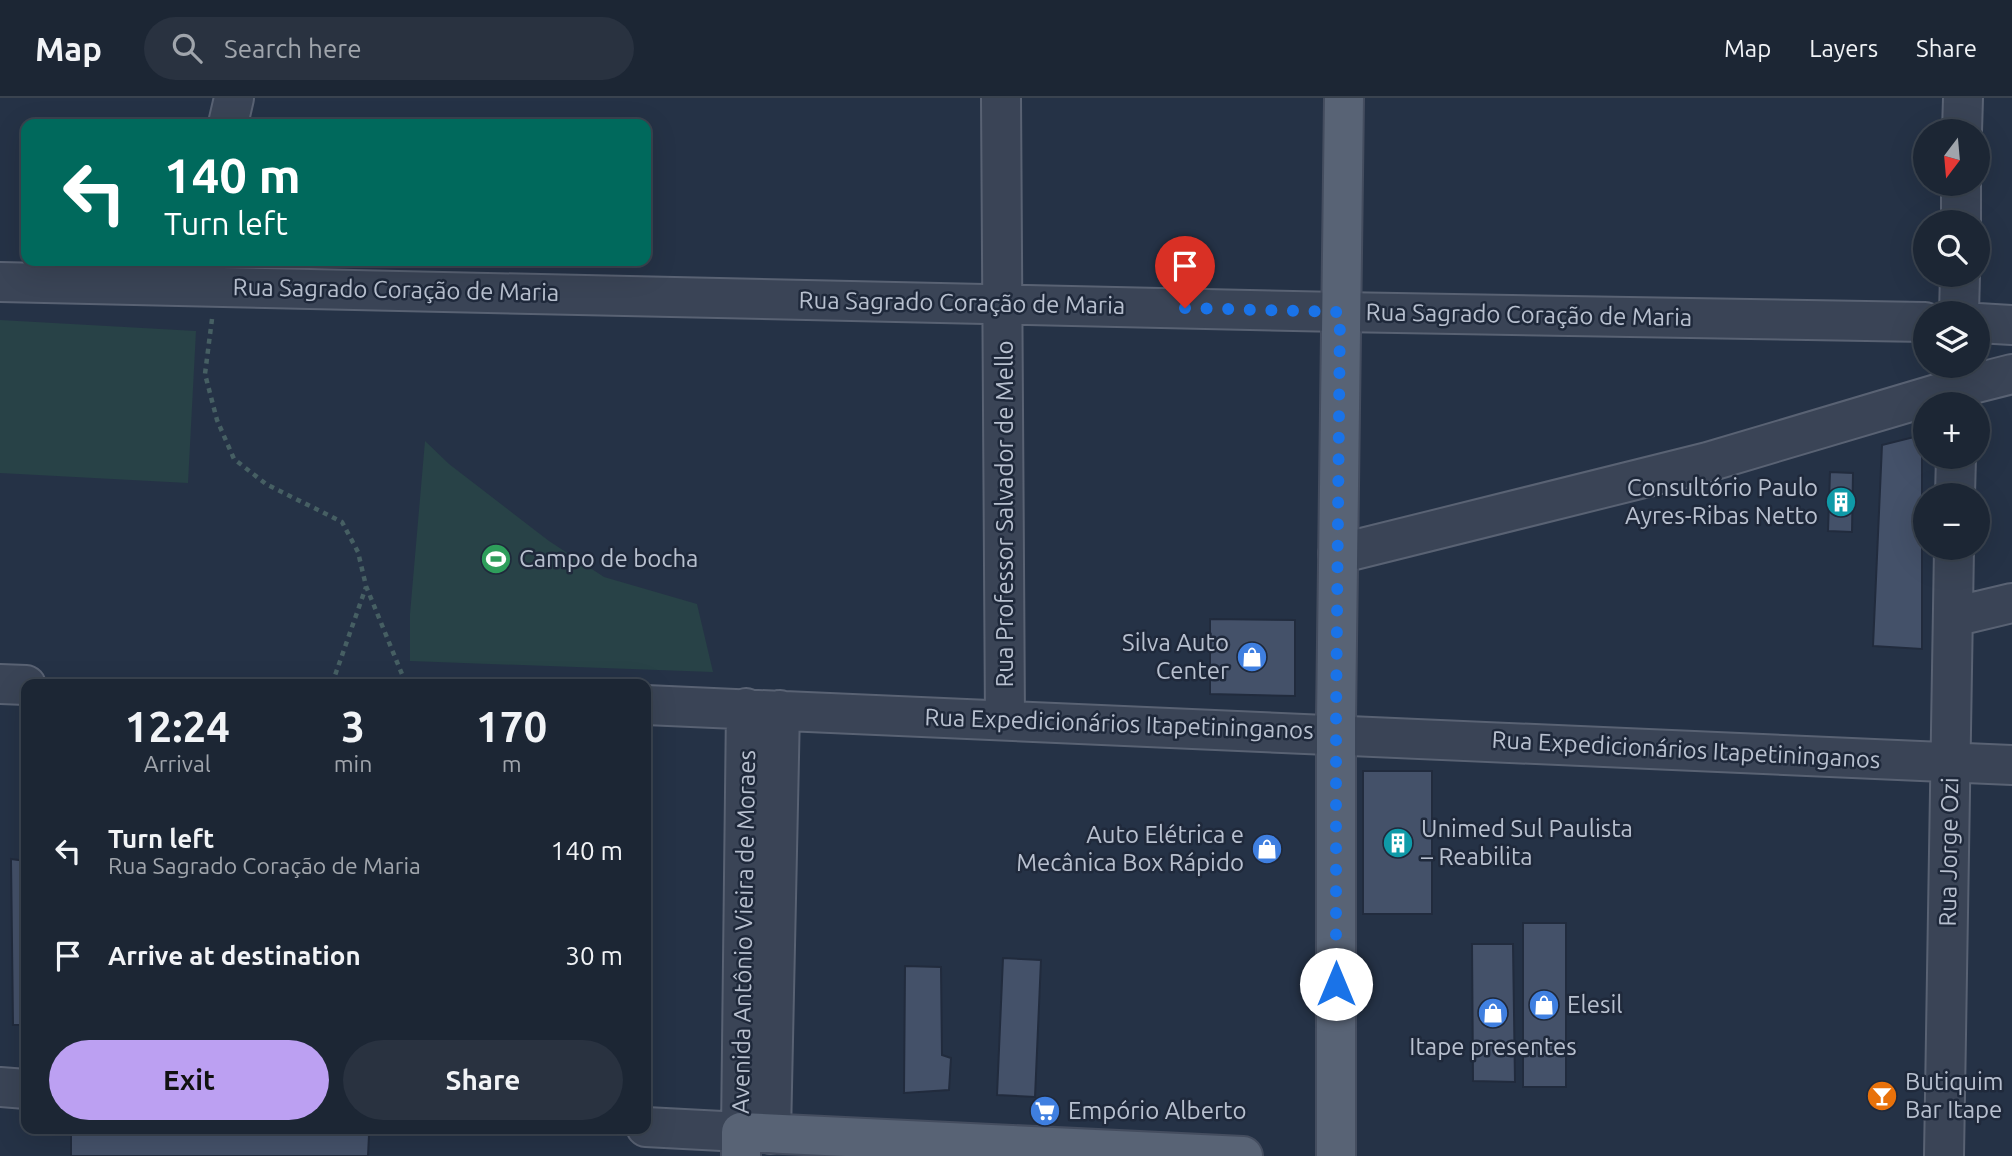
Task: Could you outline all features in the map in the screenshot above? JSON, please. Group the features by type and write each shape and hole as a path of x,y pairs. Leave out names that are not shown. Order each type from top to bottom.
{"main road":[{"path":"1336,1156 1336,734 1345,98"},
{"path":"756,1145 1243,1156"}],"street":[{"path":"229,119 234,98"},
{"name":"Rua Professor Salvador de Mello","path":"1001,98 1006,720"},
{"path":"1962,119 1963,98"},
{"name":"Rua Sagrado Coração de Maria","path":"0,282 200,278 1003,304 1913,322"},
{"path":"1990,324 2012,325"},
{"path":"1338,554 1708,462 1957,386 2012,374"},
{"name":"Rua Jorge Ozi","path":"1944,1156 1954,560"},
{"path":"1953,617 2012,603"},
{"path":"0,684 21,685"},
{"name":"Rua Expedicionários Itapetininganos","path":"651,705 2012,765"},
{"name":"Avenida Antônio Vieira de Moraes","path":"756,1145 763,709"},
{"path":"0,1087 21,1088"},
{"path":"651,1128 756,1145"}],"path":[{"path":"200,278 205,374 217,420 234,459 266,484 342,522 358,552 366,586 404,679"},
{"path":"334,679 366,586"}],"green space":[{"path":"0,320 196,331 188,483 0,473"},
{"name":"Campo de bocha","path":"425,441 449,464 549,541 604,577 697,604 713,672 410,661 410,614"}],"building":[{"path":"1913,437 1913,469 1922,469 1922,483 1913,483 1913,560 1922,560 1922,649 1873,646 1882,445"},
{"name":"Consultório Paulo Ayres-Ribas Netto","path":"1830,472 1853,473 1852,532 1828,531"},
{"name":"Silva Auto Center","path":"1210,619 1295,620 1295,696 1210,694"},
{"name":"Unimed Sul Paulista – Reabilita","path":"1363,771 1432,771 1432,914 1363,914"},
{"path":"11,859 21,860 21,1025 13,1025"},
{"name":"Elesil","path":"1523,923 1566,923 1566,1087 1523,1087"},
{"name":"Itape presentes","path":"1472,944 1513,944 1515,1082 1473,1081"},
{"path":"1003,958 1041,960 1035,1097 997,1095"},
{"path":"905,966 941,967 942,1055 951,1058 949,1090 904,1093"},
{"path":"71,1134 369,1135 368,1156 71,1156"}],"place":[{"name":"Consultório Paulo Ayres-Ribas Netto","path":"1841,502"},
{"name":"Campo de bocha","path":"496,559"},
{"name":"Silva Auto Center","path":"1252,657"},
{"name":"Unimed Sul Paulista – Reabilita","path":"1398,843"},
{"name":"Auto Elétrica e Mecânica Box Rápido","path":"1267,849"},
{"name":"Elesil","path":"1544,1005"},
{"name":"Itape presentes","path":"1493,1013"},
{"name":"Butiquim Bar Itape","path":"1882,1096"},
{"name":"Empório Alberto","path":"1045,1111"}],"route":[{"path":"1185,308 1340,312 1336,984"}]}
